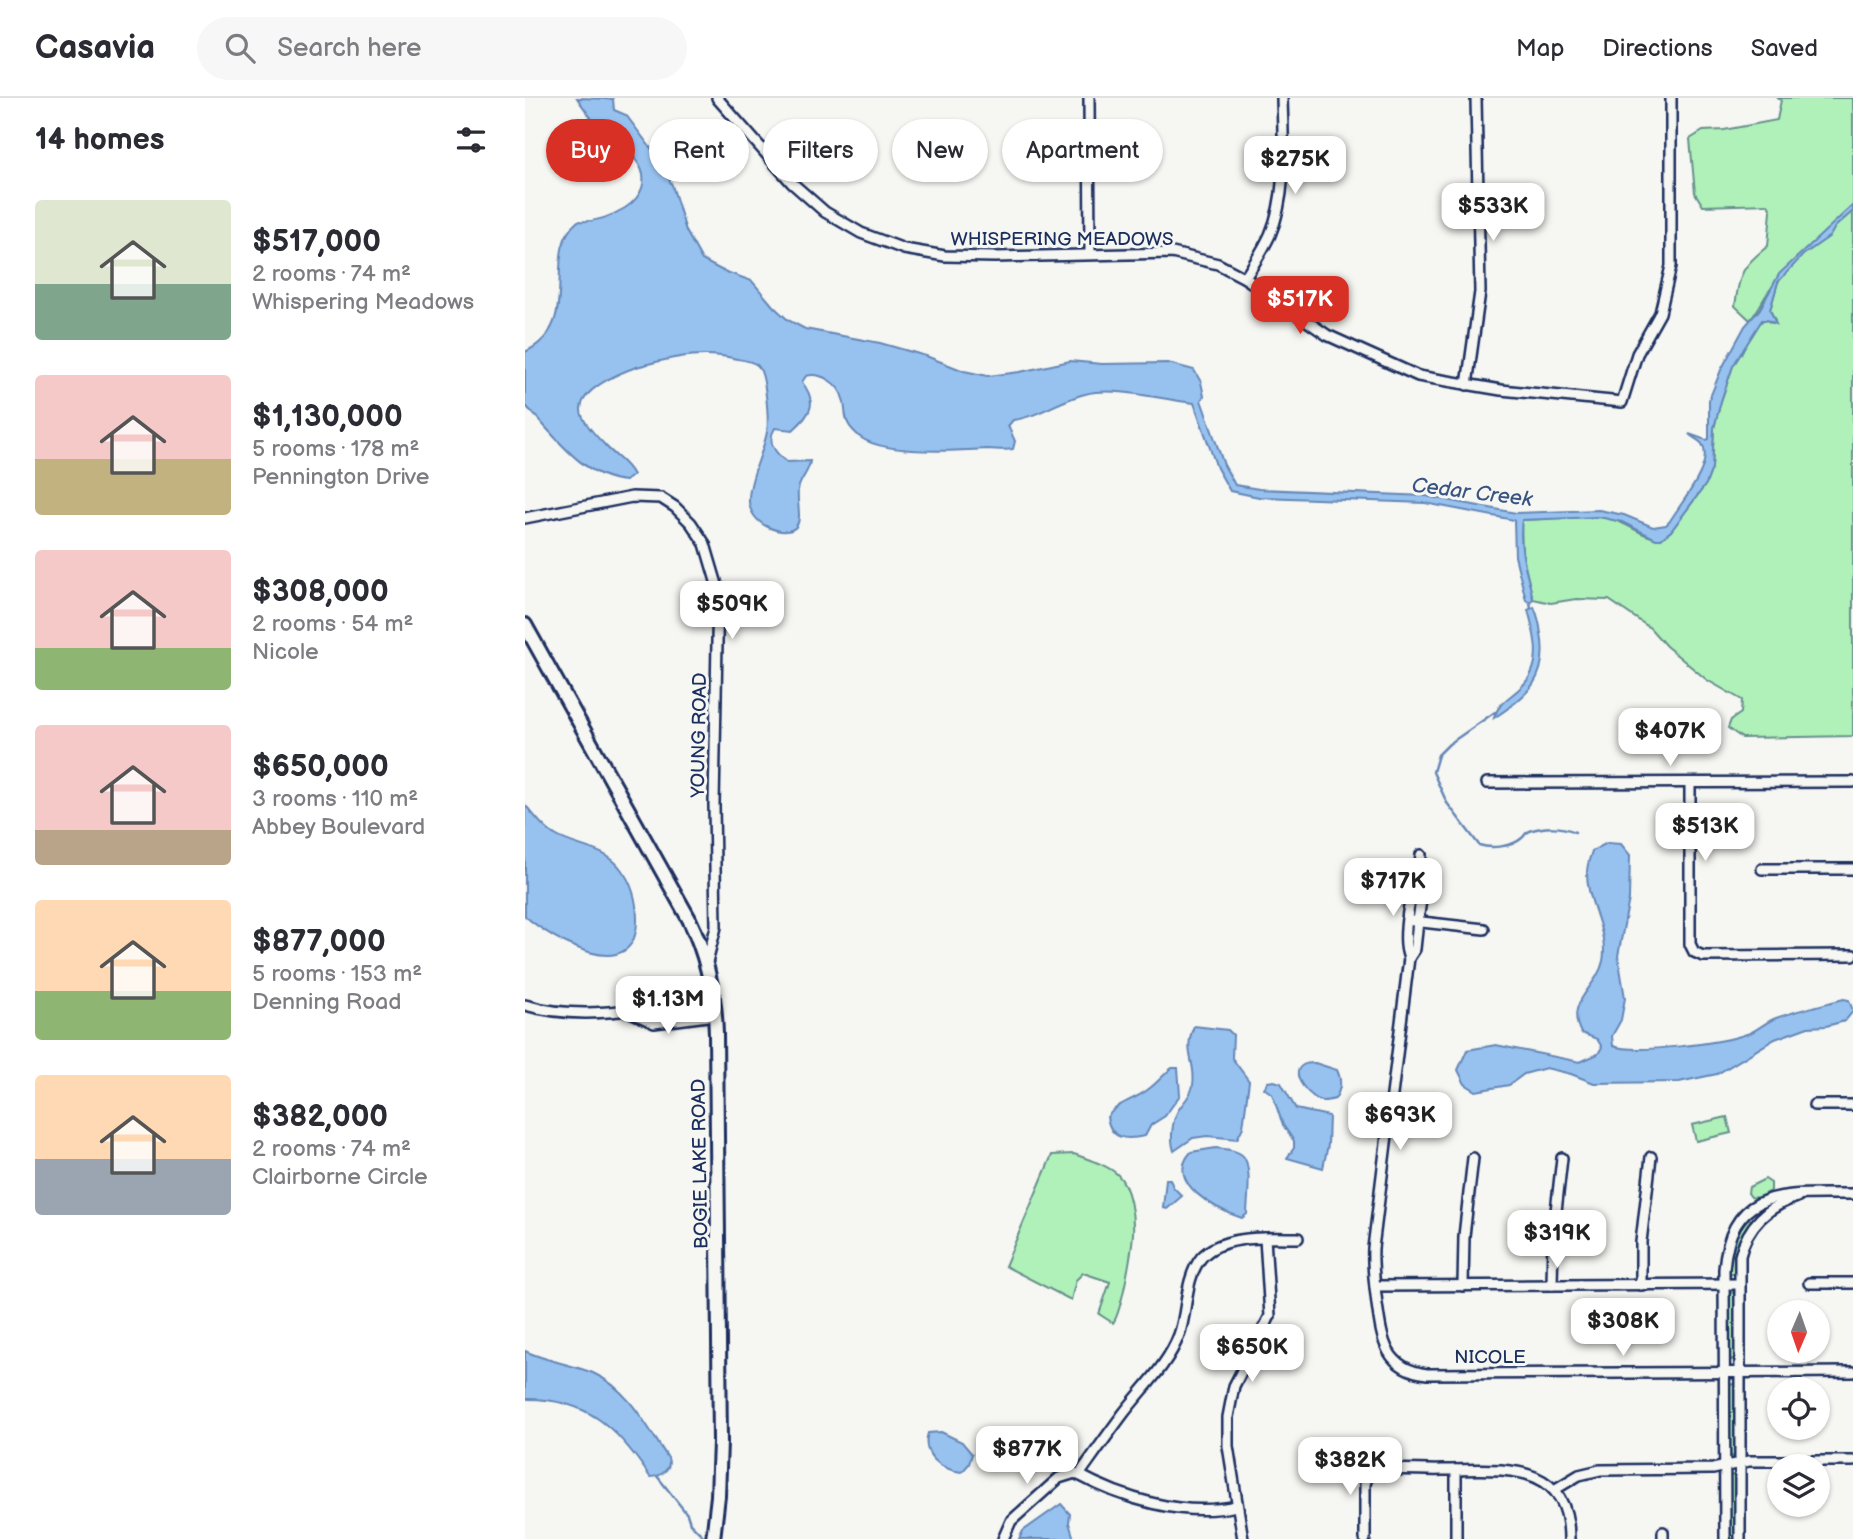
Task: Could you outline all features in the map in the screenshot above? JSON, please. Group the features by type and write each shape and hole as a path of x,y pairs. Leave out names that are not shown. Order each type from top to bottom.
{"main road":[{"name":"BOGIE LAKE ROAD","path":"525,625 696,932 707,962 714,996 720,1453 713,1539"}],"street":[{"name":"WHISPERING MEADOWS","path":"717,98 792,183 825,212 861,233 904,249 945,256 1173,253 1218,264 1245,278 1327,335 1417,376 1467,385 1622,402 1637,354 1660,313 1671,266 1671,98"},
{"path":"1089,98 1090,254"},
{"path":"1245,278 1261,253 1277,215 1281,190 1282,98"},
{"path":"1467,385 1479,292 1476,98"},
{"name":"YOUNG ROAD","path":"525,518 632,497 661,498 689,520 705,544 718,588 714,805 716,927 707,962"},
{"path":"1487,783 1853,782"},
{"path":"1690,783 1690,944 1697,955 1853,956"},
{"path":"1421,855 1418,884 1411,892 1413,921 1405,948 1409,958 1374,1241 1375,1286 1739,1284"},
{"path":"1762,869 1853,869"},
{"path":"1413,921 1484,929"},
{"path":"525,1005 569,1013 602,1013 714,996"},
{"path":"627,1010 655,1023 715,1015"},
{"path":"1814,1105 1853,1105"},
{"path":"1641,1285 1641,1242 1651,1157"},
{"path":"1463,1286 1463,1246 1473,1158"},
{"path":"1552,1285 1553,1238 1562,1158"},
{"path":"1725,1539 1724,1284 1727,1249 1733,1231 1743,1215 1759,1202 1769,1198 1853,1194"},
{"path":"1740,1539 1739,1284 1742,1249 1755,1224 1775,1206 1805,1195"},
{"path":"1243,1539 1228,1446 1228,1417 1234,1386 1270,1316 1265,1238"},
{"path":"1079,1475 1125,1412 1147,1387 1172,1349 1179,1335 1190,1283 1202,1258 1223,1244 1247,1239 1298,1238"},
{"path":"1809,1283 1853,1283"},
{"name":"NICOLE","path":"1375,1286 1382,1338 1387,1351 1402,1366 1427,1374 1853,1372"},
{"path":"1555,1490 1583,1474 1600,1470 1713,1469 1739,1463 1853,1461"},
{"path":"1456,1470 1456,1539"},
{"path":"1365,1539 1365,1484 1373,1472 1456,1470 1524,1472 1543,1480 1555,1490 1567,1515 1569,1539"},
{"path":"1003,1539 1011,1521 1059,1478 1075,1473 1102,1488 1184,1509 1217,1510 1236,1506"}],"green space":[{"path":"1777,98 1853,98 1853,736 1742,738 1728,728 1731,720 1741,713 1742,700 1707,680 1666,646 1650,628 1609,600 1576,599 1551,603 1533,599 1522,555 1521,520 1599,517 1661,539 1671,531 1706,484 1712,468 1714,428 1733,366 1759,324 1764,319 1772,323 1775,320 1770,310 1778,282 1750,320 1735,306 1743,272 1768,246 1771,211 1768,204 1703,206 1695,193 1690,139 1703,131 1777,120 1781,100"},
{"path":"1727,1117 1731,1133 1696,1141 1692,1125"},
{"path":"1074,1154 1114,1171 1126,1187 1130,1203 1133,1226 1131,1253 1123,1294 1113,1323 1099,1314 1110,1282 1083,1273 1076,1280 1071,1300 1005,1266 1052,1155"},
{"path":"1765,1179 1771,1183 1771,1191 1758,1198 1751,1197 1748,1193 1749,1187"},
{"path":"1749,1217 1751,1223 1737,1256 1735,1272 1730,1274 1727,1270 1733,1240 1739,1227"},
{"path":"1732,1292 1735,1296 1736,1356 1732,1360 1728,1357 1728,1294"},
{"path":"1733,1384 1736,1388 1736,1453 1733,1457 1728,1453 1728,1386"},
{"path":"1733,1475 1736,1479 1737,1539 1729,1539 1729,1477"}],"water":[{"path":"577,98 613,99 614,110 629,119 592,119"},
{"path":"635,127 649,146 649,182 670,182 686,231 702,260 752,281 788,320 805,329 880,343 926,356 964,371 988,376 1070,361 1102,364 1168,363 1194,370 1201,382 1204,396 1201,400 1224,465 1235,485 1259,489 1426,496 1516,513 1599,510 1624,515 1653,527 1666,525 1670,521 1700,473 1705,452 1702,444 1689,434 1709,439 1709,400 1721,370 1745,326 1760,309 1779,274 1853,205 1853,211 1835,227 1830,236 1803,255 1778,282 1770,310 1776,324 1762,320 1733,366 1714,428 1712,468 1706,484 1671,531 1661,539 1656,539 1622,522 1599,517 1522,520 1522,551 1533,599 1530,602 1526,600 1515,556 1514,520 1425,503 1259,497 1230,491 1217,468 1194,403 1139,394 1085,394 1031,416 1013,420 1008,426 1015,441 1013,449 921,450 886,447 860,437 847,422 844,402 838,388 823,377 806,376 802,382 810,396 808,413 793,430 775,428 771,438 776,451 787,462 810,461 798,490 798,522 793,529 784,531 760,522 754,516 749,503 750,490 768,426 760,369 750,362 726,357 682,357 640,366 619,374 589,393 581,409 586,423 633,475 625,481 595,472 569,452 525,405 525,352 543,340 553,324 558,306 562,251 567,234 578,221 602,219 635,200 642,188 643,178 637,161"},
{"path":"1534,607 1543,649 1539,674 1517,702 1494,718 1501,705 1527,681 1532,672 1536,652 1528,610"},
{"path":"525,805 550,832 607,856 625,874 633,893 637,920 633,940 623,951 608,955 591,953 554,936 525,916"},
{"path":"1607,843 1621,844 1630,855 1629,899 1618,956 1625,998 1621,1020 1612,1036 1613,1046 1640,1049 1719,1041 1751,1033 1784,1015 1844,999 1849,1000 1853,1011 1845,1021 1808,1027 1775,1039 1717,1074 1679,1082 1594,1083 1546,1068 1524,1074 1509,1085 1476,1091 1465,1084 1458,1070 1467,1050 1496,1045 1580,1062 1598,1054 1602,1047 1597,1039 1581,1033 1576,1012 1603,961 1603,938 1590,894 1587,872 1592,851"},
{"path":"1194,1026 1228,1030 1233,1035 1232,1058 1249,1081 1243,1127 1237,1139 1207,1136 1193,1138 1174,1151 1173,1124 1193,1085 1189,1044"},
{"path":"1315,1063 1337,1070 1340,1085 1335,1099 1318,1100 1299,1080 1299,1069 1304,1064"},
{"path":"1172,1068 1178,1068 1180,1095 1165,1116 1151,1125 1145,1136 1125,1138 1116,1134 1107,1117 1117,1107 1150,1088"},
{"path":"1268,1082 1281,1083 1296,1109 1329,1116 1328,1145 1323,1168 1287,1158 1294,1148 1294,1141 1283,1125 1272,1094 1264,1088"},
{"path":"1216,1148 1236,1152 1245,1160 1248,1174 1247,1214 1242,1218 1220,1209 1197,1194 1184,1174 1184,1163 1191,1152"},
{"path":"1166,1179 1170,1179 1173,1187 1182,1196 1167,1209 1163,1208"},
{"path":"525,1351 593,1373 617,1389 636,1410 668,1458 665,1472 650,1477 613,1431 583,1410 547,1400 525,1399"},
{"path":"941,1432 962,1442 972,1454 969,1464 962,1472 940,1465 930,1454 927,1448 928,1433"},
{"path":"1061,1504 1070,1514 1069,1523 1074,1539 1019,1539 1023,1531"}],"waterway":[{"path":"1530,602 1531,608"},
{"path":"1495,712 1449,744 1438,755 1433,772 1447,803 1479,845 1507,845 1518,841 1526,833 1541,828 1559,828 1575,832"},
{"path":"657,1476 687,1514 690,1523 703,1536"}],"water label":[{"name":"Cedar Creek","path":"1472,492"}]}
